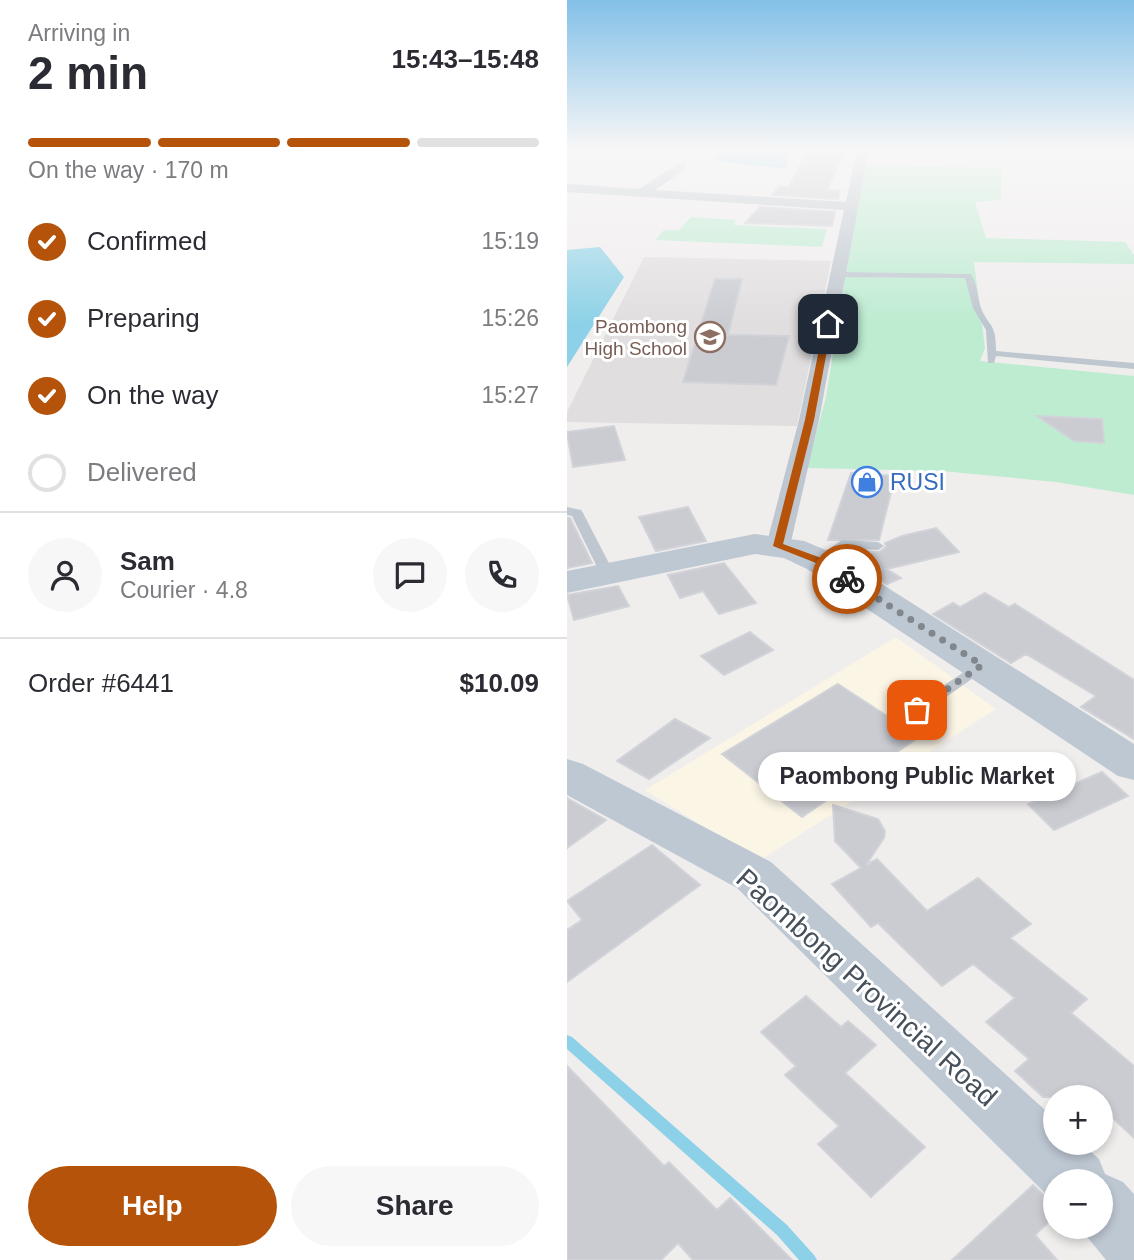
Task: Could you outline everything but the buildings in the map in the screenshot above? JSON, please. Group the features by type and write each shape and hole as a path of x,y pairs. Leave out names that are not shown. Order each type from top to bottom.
{"main road":[{"path":"567,582 755,544 778,546 820,561 1134,765"},
{"name":"Paombong Provincial Road","path":"567,775 754,875 1064,1169"},
{"path":"1113,1218 1134,1242"}],"street":[{"path":"778,546 809,420 853,208"}],"lane":[{"path":"838,275 968,276 972,282 977,309 992,330 991,357 1134,366"},
{"path":"567,511 577,513 607,573"},
{"path":"820,561 842,544 851,542 877,546"},
{"path":"917,710 982,665"}],"shaded area":[{"name":"Paombong High School","path":"644,257 831,261 797,426 567,422 567,412"},
{"path":"896,637 996,709 759,861 645,790"}],"green space":[{"path":"857,208 977,208 986,238 1125,242 1134,255 1134,264 974,262 985,348 980,361 1134,376 1134,495 1056,482 942,471 807,468 826,397"},
{"path":"691,217 736,220 734,225 827,229 822,247 655,240 664,230 679,230"}],"water":[{"path":"600,247 624,277 567,367 567,250"}],"waterway":[{"path":"567,1041 782,1230 809,1260"}],"way so far":[{"path":"847,579 982,665 917,710"}],"place":[{"name":"Paombong High School","path":"710,337"},
{"name":"RUSI","path":"867,482"},
{"name":"Paombong Public Market","path":"917,710"}],"route":[{"path":"828,324 809,420 778,546 792,548 820,561 847,579"}]}
